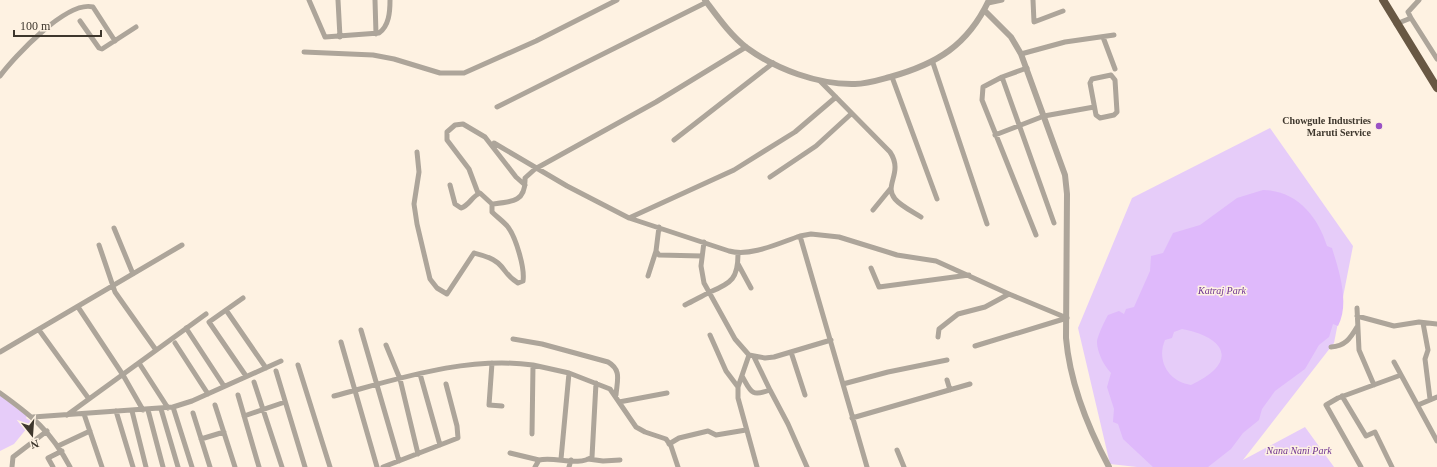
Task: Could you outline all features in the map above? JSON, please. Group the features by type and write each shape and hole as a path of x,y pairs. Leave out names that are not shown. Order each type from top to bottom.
{"highway":[{"path":"1383,0 1396,24 1437,88"}],"street":[{"path":"309,0 325,37 376,34 382,31 388,20 390,0"},
{"path":"338,0 340,37"},
{"path":"375,0 376,34"},
{"path":"304,52 373,55 394,59 440,73 464,74 536,41 617,0"},
{"path":"497,107 706,1 746,47 774,64 820,81 856,84 892,77 933,62 963,39 988,2 1002,0"},
{"path":"1033,0 1034,22 1063,10"},
{"path":"1419,0 1408,12 1437,59"},
{"path":"0,76 45,26 62,13 81,5 89,5 93,7 115,41"},
{"path":"984,10 1011,37 1021,54 1065,175 1067,194 1066,338 1071,373 1092,433 1109,467"},
{"path":"1396,24 1411,18"},
{"path":"80,21 100,49 104,49 136,27"},
{"path":"1021,54 1065,42 1114,36"},
{"path":"1102,37 1114,69"},
{"path":"525,185 516,177 485,137 463,124 455,125 448,132 447,140 468,169 478,193 492,204 513,202 519,199 525,185 525,178 535,169 656,102 746,47"},
{"path":"933,62 987,224"},
{"path":"674,140 774,64"},
{"path":"1027,68 1002,77 984,87 982,93 984,108 1036,235"},
{"path":"1112,76 1115,80 1116,114 1098,118 1094,106 1091,80 1112,76"},
{"path":"892,77 937,199"},
{"path":"1002,77 1054,223"},
{"path":"820,81 894,158 896,172 891,188 873,210"},
{"path":"629,218 741,166 795,132 836,97"},
{"path":"995,135 1044,116 1094,106"},
{"path":"770,177 816,146 851,114"},
{"path":"494,143 535,169 629,218 738,254 811,234 839,237 897,255 936,261 1067,318"},
{"path":"417,152 419,172 414,204 417,224 430,279 442,292 447,294 474,253 486,256 498,263 509,278 518,283 523,281 524,275 508,228 492,212 492,204"},
{"path":"450,185 455,204 460,208 465,206 478,193"},
{"path":"891,188 896,200 921,217"},
{"path":"648,276 656,252 659,227"},
{"path":"114,228 133,274"},
{"path":"800,236 867,467"},
{"path":"704,242 702,274 708,293 735,339 752,356 788,424 807,467"},
{"path":"99,245 114,285 115,292 156,350"},
{"path":"0,352 182,245"},
{"path":"656,252 664,257 702,256"},
{"path":"685,305 725,286 733,279 737,271 738,254"},
{"path":"738,263 751,288"},
{"path":"871,268 879,287 970,275"},
{"path":"938,337 939,329 958,314 985,307 1009,294"},
{"path":"243,298 208,322 246,376"},
{"path":"78,307 146,410 163,467"},
{"path":"1357,308 1359,350 1374,385"},
{"path":"226,310 266,368"},
{"path":"67,415 206,314"},
{"path":"1357,316 1394,326 1423,323 1437,324"},
{"path":"975,346 1067,318"},
{"path":"1423,323 1428,350 1425,359 1430,399"},
{"path":"1330,347 1342,346 1349,340 1358,326"},
{"path":"186,328 224,386"},
{"path":"39,330 89,399"},
{"path":"361,330 399,461"},
{"path":"710,335 726,371 738,388"},
{"path":"513,339 542,344 608,362 615,366 617,371 616,396"},
{"path":"752,356 765,358 831,340"},
{"path":"341,342 377,467"},
{"path":"175,343 208,394"},
{"path":"386,345 400,379 418,454"},
{"path":"791,352 804,395"},
{"path":"752,356 738,388 739,402 757,467"},
{"path":"843,384 888,372 947,360"},
{"path":"33,417 170,408 208,394 281,361"},
{"path":"334,396 420,374 470,364 515,362 533,365 568,373 610,389 636,427 645,432 666,439 678,467"},
{"path":"1394,362 1437,441"},
{"path":"139,363 170,408 192,467"},
{"path":"492,363 489,405 502,406"},
{"path":"298,365 330,467"},
{"path":"532,434 533,365"},
{"path":"276,371 305,467"},
{"path":"561,459 568,373"},
{"path":"420,374 440,445"},
{"path":"1361,467 1326,405 1342,396 1401,375"},
{"path":"742,376 753,393 757,395 770,390"},
{"path":"947,380 950,390"},
{"path":"254,382 282,467"},
{"path":"510,453 539,460 561,459 582,461 592,457 596,383"},
{"path":"383,467 458,438 459,434 446,384"},
{"path":"852,418 970,384"},
{"path":"0,393 33,417 47,431 62,451 70,467"},
{"path":"620,402 666,393"},
{"path":"238,395 259,467"},
{"path":"1342,396 1366,436 1375,432 1392,467"},
{"path":"1418,405 1437,397"},
{"path":"244,416 285,402"},
{"path":"215,406 235,467"},
{"path":"161,409 178,467"},
{"path":"132,410 146,467"},
{"path":"116,411 133,467"},
{"path":"193,413 210,467"},
{"path":"84,414 102,467"},
{"path":"669,444 679,438 708,431 716,435 746,430"},
{"path":"12,467 13,457 47,431"},
{"path":"58,446 90,431"},
{"path":"201,439 224,432"},
{"path":"897,450 904,467"},
{"path":"53,467 48,458 62,451"},
{"path":"588,459 602,464 620,460"},
{"path":"534,467 539,460"},
{"path":"569,467 571,460"}],"green space":[{"name":"Katraj Park","path":"1270,128 1353,246 1334,343 1243,460 1305,427 1334,467 1137,467 1110,464 1078,328 1132,198"},
{"path":"0,395 27,416 26,418 32,422 14,444 0,451"}],"shaded area":[{"name":"Katraj Park","path":"1263,190 1275,191 1295,200 1311,215 1318,225 1327,246 1332,248 1335,257 1343,297 1341,317 1338,326 1333,324 1329,337 1319,345 1305,369 1275,391 1262,409 1259,420 1243,433 1231,449 1208,467 1153,467 1123,439 1118,424 1113,422 1114,409 1107,387 1111,373 1103,363 1097,346 1098,336 1108,315 1119,311 1124,314 1126,309 1134,307 1150,271 1151,256 1163,253 1173,233 1200,225 1237,198","holes":["1182,329 1198,333 1218,345 1221,352 1221,360 1216,369 1206,377 1191,385 1176,380 1171,375 1163,363 1162,355 1165,340 1172,338 1174,332"]}],"place":[{"name":"Chowgule Industries Maruti Service","path":"1379,126"}],"park label":[{"name":"Nana Nani Park","path":"1299,450"}]}
